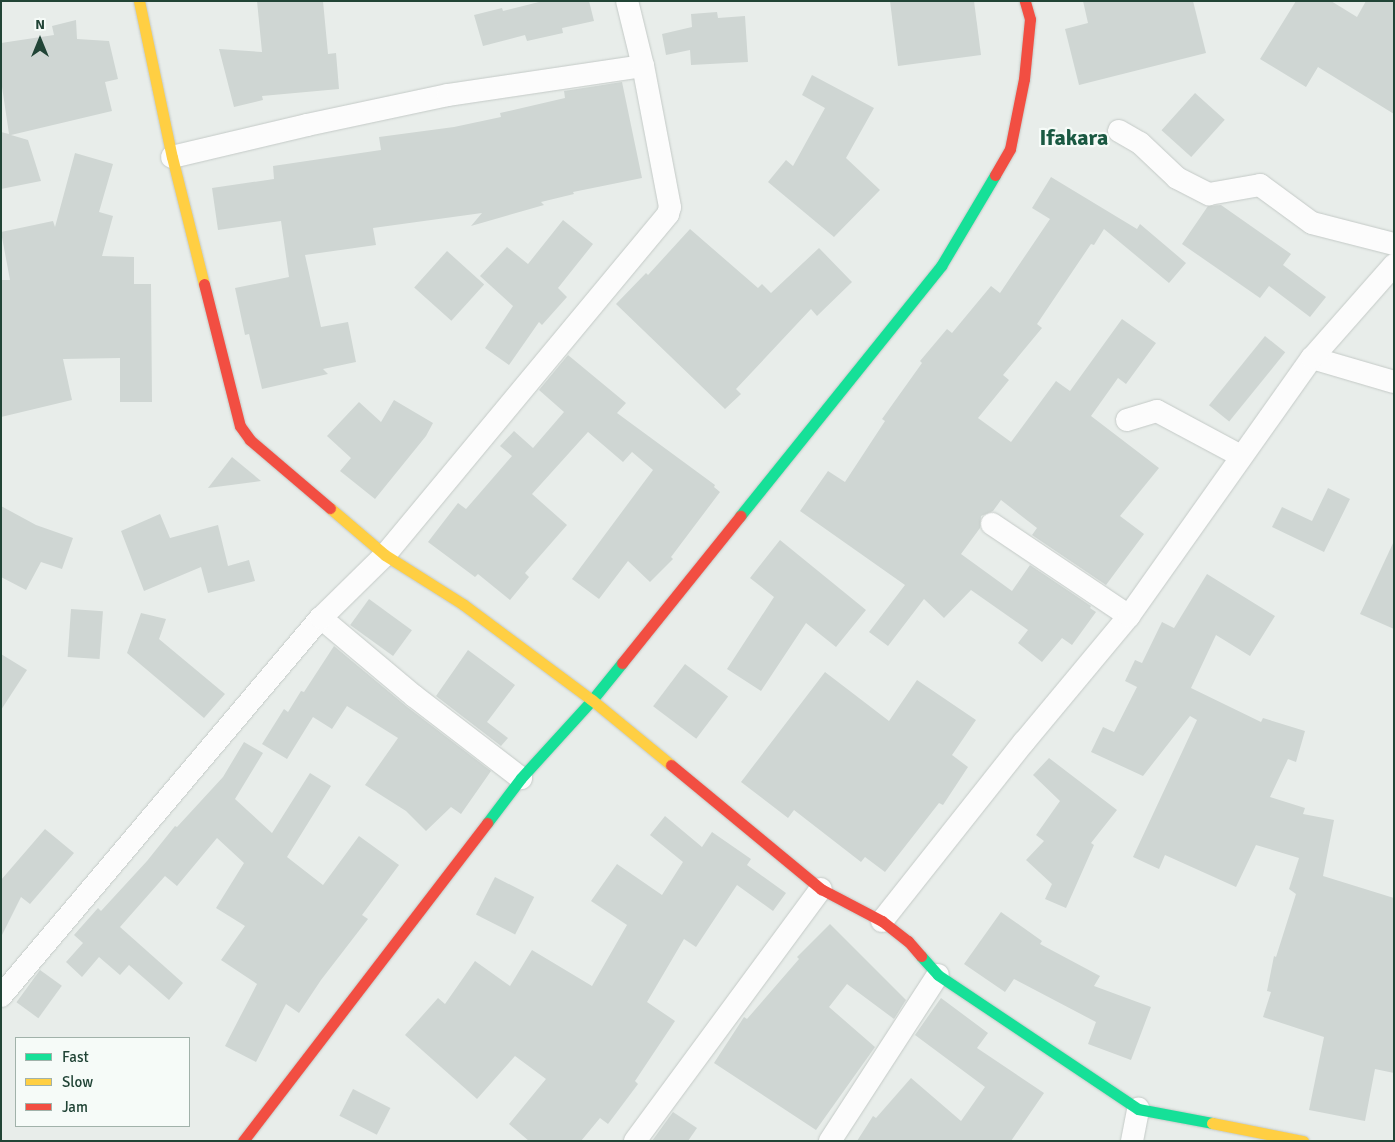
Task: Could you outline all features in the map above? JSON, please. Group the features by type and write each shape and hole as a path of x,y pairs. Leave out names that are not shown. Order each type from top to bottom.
{"street":[{"path":"139,1 172,157 240,426 250,440 385,555 464,605 592,700 821,889 882,921 908,941 938,975 1138,1109 1303,1141"},
{"path":"1,996 321,618 385,555 668,214 670,206 643,66 628,1"},
{"path":"243,1141 521,778 592,700 941,266 1010,149 1024,79 1030,19 1026,1"},
{"path":"172,157 307,124 448,95 643,66"},
{"path":"1119,131 1140,143 1177,178 1209,194 1260,185 1312,223 1394,244"},
{"path":"882,921 1024,742 1129,616 1312,358 1394,265"},
{"path":"1312,358 1394,382"},
{"path":"1127,420 1157,410 1242,456"},
{"path":"992,524 1129,616"},
{"path":"321,618 414,696 521,778"},
{"path":"635,1141 821,889"},
{"path":"830,1141 938,975"},
{"path":"1132,1141 1138,1109"}],"building":[{"path":"257,1 323,1 328,54 336,53 339,89 262,96 263,100 234,107 219,49 262,52"},
{"path":"543,1 589,1 594,21 562,28 563,33 527,41 525,35 483,46 474,15 502,8 503,11"},
{"path":"890,1 974,1 981,55 898,66"},
{"path":"1083,1 1193,1 1206,53 1079,85 1065,29 1088,23"},
{"path":"1296,1 1331,1 1357,17 1366,1 1394,1 1394,114 1318,67 1306,87 1260,59"},
{"path":"717,12 718,18 745,16 748,62 691,65 690,50 666,55 662,34 692,27 691,14"},
{"path":"76,20 77,39 109,41 118,79 105,82 112,111 11,135 28,140 41,181 1,189 1,132 9,134 1,80 1,43 54,35 52,26"},
{"path":"812,75 874,108 846,158 880,190 834,237 768,182 786,160 793,166 825,108 802,95"},
{"path":"622,82 642,178 573,192 574,194 541,202 544,205 471,226 482,213 373,228 376,245 305,255 321,327 348,322 356,362 323,369 328,374 262,389 249,334 245,335 235,288 289,277 281,221 218,230 212,188 274,179 273,166 381,150 379,137 454,127 501,117 500,113 565,98 564,91"},
{"path":"1195,93 1225,120 1191,157 1162,130"},
{"path":"75,153 113,164 99,212 113,216 102,256 134,257 134,284 151,284 152,402 120,402 120,358 63,359 72,400 1,417 1,280 10,280 1,232 53,221 55,227"},
{"path":"1051,177 1137,229 1140,224 1186,263 1169,283 1104,229 1094,245 1091,244 1037,324 1042,328 1003,375 1009,380 978,418 1011,442 1056,381 1070,391 1122,319 1156,343 1126,384 1118,378 1091,416 1159,468 1120,516 1144,534 1106,585 1032,535 1037,528 1001,500 993,511 981,516 980,528 961,554 1012,591 1030,565 1091,606 1090,608 1096,612 1072,645 1062,638 1042,662 1018,643 1028,630 971,590 944,618 924,599 888,646 869,632 905,585 800,511 828,471 845,482 885,421 882,419 922,363 920,361 947,329 952,333 991,286 1000,293 1050,219 1032,208"},
{"path":"1221,205 1291,254 1283,265 1326,297 1310,317 1269,286 1260,298 1182,244 1208,206"},
{"path":"563,220 593,244 558,288 567,297 542,325 539,322 509,365 485,348 513,306 480,276 507,247 528,264"},
{"path":"690,229 758,288 762,284 771,293 819,248 852,282 817,316 811,309 736,389 741,394 725,409 616,304 646,273 648,275"},
{"path":"447,251 484,284 451,321 414,287"},
{"path":"1265,336 1285,352 1229,422 1209,405"},
{"path":"568,355 626,403 617,413 715,485 714,487 720,492 671,557 673,559 650,582 628,561 599,599 572,579 653,470 632,452 623,462 588,432 532,494 567,525 525,573 529,577 510,600 478,574 475,577 428,542 458,503 466,509 512,456 500,446 514,431 533,448 564,412 539,390"},
{"path":"394,400 433,423 426,436 375,499 340,471 351,458 327,436 359,402 381,422"},
{"path":"232,457 261,481 208,488"},
{"path":"1328,488 1350,499 1324,552 1272,527 1282,507 1312,521"},
{"path":"1,506 36,525 73,538 62,569 41,562 26,590 1,577"},
{"path":"160,514 170,538 218,525 228,566 249,560 255,581 208,593 201,567 144,591 121,531"},
{"path":"780,540 866,610 836,647 806,623 761,691 727,669 774,597 750,578"},
{"path":"1394,541 1394,629 1360,614"},
{"path":"1207,574 1275,616 1250,656 1216,635 1191,688 1261,722 1263,718 1305,731 1296,762 1288,759 1270,797 1305,808 1303,814 1334,820 1323,876 1394,898 1394,1073 1375,1069 1365,1121 1309,1110 1324,1037 1263,1017 1271,992 1267,991 1274,956 1276,957 1296,894 1289,889 1299,858 1256,845 1236,887 1165,855 1159,869 1133,857 1197,720 1190,716 1143,776 1091,752 1103,727 1114,732 1137,687 1125,681 1135,660 1142,663 1162,622 1174,628"},
{"path":"369,599 412,630 393,656 350,625"},
{"path":"71,609 103,611 100,659 68,657"},
{"path":"141,613 166,619 159,639 225,694 204,718 127,653"},
{"path":"334,646 406,706 491,771 461,814 451,807 426,831 406,811 365,785 398,738 347,706 332,729 313,717 287,759 262,744 284,709 288,712 301,691 304,692"},
{"path":"468,650 515,685 487,722 508,738 501,746 436,696"},
{"path":"1,654 27,670 1,710"},
{"path":"685,664 728,696 696,739 653,706"},
{"path":"825,672 889,721 917,680 976,720 952,755 968,767 943,805 939,803 885,872 865,857 861,862 794,810 788,818 741,782"},
{"path":"244,742 263,753 235,799 272,833 310,773 331,786 287,857 323,885 359,836 399,865 362,915 368,919 321,980 299,1013 286,1004 256,1062 225,1046 257,984 221,960 245,926 216,908 244,863 217,838 177,886 165,876 120,927 183,983 169,1000 129,965 120,975 99,957 82,977 66,962 83,943 74,935 98,908 101,911 147,861 175,826 177,827 223,777"},
{"path":"1049,758 1117,810 1091,843 1094,845 1066,908 1045,899 1052,884 1026,860 1044,841 1036,835 1060,801 1033,775"},
{"path":"665,816 702,847 712,832 751,859 747,865 786,893 773,911 737,885 696,947 684,939 647,1002 675,1021 635,1081 638,1084 608,1124 600,1118 581,1141 529,1141 509,1124 546,1079 515,1056 477,1099 405,1035 438,998 445,1004 475,961 510,986 532,950 592,986 627,925 591,901 617,864 662,895 683,862 650,835"},
{"path":"45,829 74,853 30,904 21,897 1,937 1,880"},
{"path":"495,877 534,897 515,934 476,914"},
{"path":"1001,912 1042,941 1040,944 1100,976 1094,986 1151,1007 1131,1060 1088,1044 1096,1022 1014,979 1005,992 964,964"},
{"path":"830,924 906,1000 894,1019 847,984 829,1007 875,1047 816,1130 714,1063 744,1017 747,1019 799,959 797,957"},
{"path":"40,970 62,986 38,1018 16,1002"},
{"path":"941,998 988,1033 977,1048 1044,1093 1011,1141 857,1141 873,1116 876,1118 911,1078 961,1121 985,1087 915,1035"},
{"path":"353,1089 390,1108 377,1135 339,1116"},
{"path":"673,1112 697,1128 688,1141 652,1141"}],"traffic: fast":[{"path":"740,516 941,266 995,175"},
{"path":"487,823 521,778 592,700 622,663"},
{"path":"921,956 938,975 1138,1109 1212,1123"}],"traffic: slow":[{"path":"139,1 172,157 204,284"},
{"path":"330,508 385,555 464,605 592,700 671,765"},
{"path":"1212,1123 1303,1141"}],"traffic: jam":[{"path":"995,175 1010,149 1024,79 1030,19 1025,1"},
{"path":"204,284 240,426 250,440 330,508"},
{"path":"622,663 740,516"},
{"path":"671,765 821,889 882,921 908,941 921,956"},
{"path":"243,1141 487,823"}],"district":[{"name":"Ifakara","path":"1074,138"}]}
